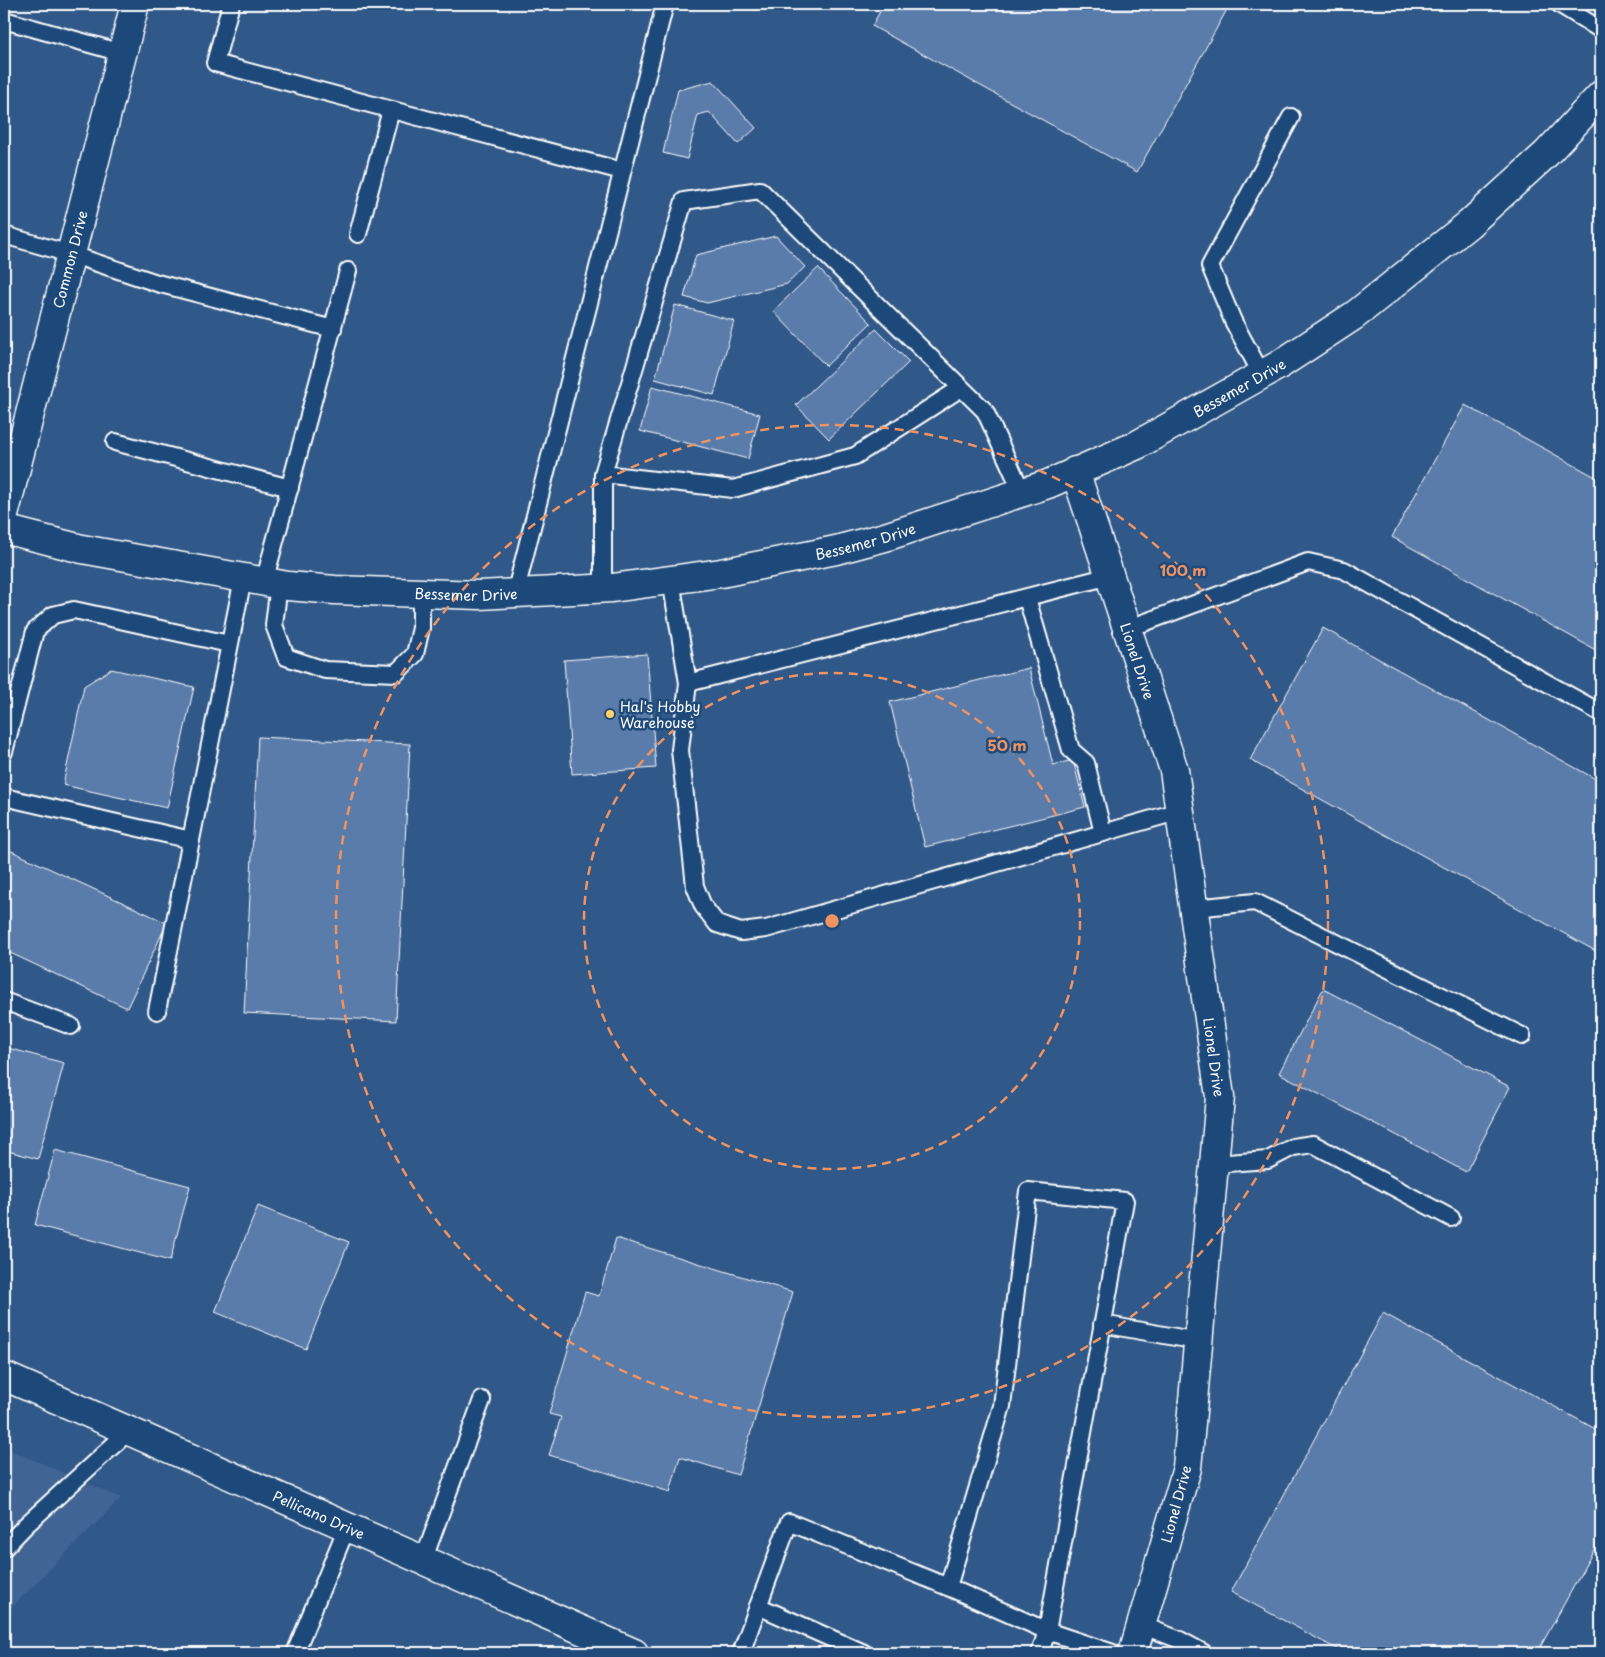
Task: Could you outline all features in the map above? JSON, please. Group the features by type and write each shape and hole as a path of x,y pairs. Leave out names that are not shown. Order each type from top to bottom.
{"street":[{"name":"Common Drive","path":"4,515 135,4"},
{"name":"Bessemer Drive","path":"4,529 82,549 262,581 335,590 480,595 602,589 721,573 836,550 885,537 1048,484 1137,445 1262,375 1355,315 1470,224 1546,154 1601,95"},
{"name":"Lionel Drive","path":"1075,471 1174,770 1220,1097 1187,1468 1133,1653"},
{"name":"Pellicano Drive","path":"4,1376 634,1653"}],"lane":[{"path":"231,4 215,63 622,171"},
{"path":"514,594 665,4"},
{"path":"1559,4 1601,30"},
{"path":"4,20 122,53"},
{"path":"358,234 390,110"},
{"path":"1262,375 1233,321 1210,266 1291,117"},
{"path":"602,589 604,474 684,201 760,190 984,411 1022,492"},
{"path":"4,235 70,254 157,283 333,329"},
{"path":"157,1011 229,644 262,581 290,488 348,270"},
{"path":"604,474 733,489 855,456 961,388"},
{"path":"115,442 290,488"},
{"path":"1128,628 1308,562 1344,570 1601,713"},
{"path":"688,683 1110,576"},
{"path":"670,580 688,683 680,750 695,886 703,906 717,924 741,932 766,929 1180,811"},
{"path":"262,581 274,625 286,657 324,670 396,673 415,654 421,628 421,593"},
{"path":"1027,598 1071,750 1086,763 1103,833"},
{"path":"4,752 35,631 53,615 74,610 229,644"},
{"path":"4,797 191,840"},
{"path":"1194,908 1255,902 1522,1036"},
{"path":"4,1001 71,1026"},
{"path":"1214,1164 1268,1160 1293,1147 1313,1144 1451,1218"},
{"path":"948,1587 1002,1406 1028,1191 1124,1201 1047,1631 1040,1653"},
{"path":"1102,1324 1198,1341"},
{"path":"423,1561 482,1400"},
{"path":"4,1548 26,1525 130,1431"},
{"path":"741,1653 789,1522 948,1587 1047,1631 1113,1653"},
{"path":"296,1653 347,1527"},
{"path":"758,1606 864,1653"},
{"path":"1141,1625 1180,1640 1204,1653"}],"shaded area":[{"path":"4,1447 121,1498 4,1615"}],"building":[{"path":"884,4 1230,4 1137,172 872,26"},
{"path":"713,81 756,128 738,144 709,112 698,115 687,159 663,153 678,90"},
{"path":"776,236 805,267 787,284 707,303 684,297 696,255"},
{"path":"818,268 871,323 826,366 773,311"},
{"path":"675,305 734,321 714,395 655,379"},
{"path":"876,329 909,362 829,439 796,405"},
{"path":"652,386 760,414 748,459 640,431"},
{"path":"1465,405 1601,480 1601,653 1392,537"},
{"path":"1323,628 1601,782 1601,954 1250,760"},
{"name":"Hal's Hobby Warehouse","path":"647,654 656,768 572,774 564,660"},
{"path":"1029,668 1053,765 1073,760 1085,807 925,847 890,702"},
{"path":"111,669 194,687 167,808 63,785 84,686"},
{"path":"258,737 410,744 396,1021 244,1013"},
{"path":"5,848 167,923 127,1008 4,950"},
{"path":"1323,989 1510,1087 1466,1172 1279,1073"},
{"path":"4,1047 64,1063 38,1159 4,1150"},
{"path":"55,1150 190,1186 170,1261 35,1225"},
{"path":"258,1206 349,1242 306,1349 215,1312"},
{"path":"616,1238 793,1292 738,1475 680,1457 670,1492 549,1455 561,1417 549,1414 585,1292 599,1296"},
{"path":"1383,1313 1601,1432 1601,1537 1537,1653 1344,1653 1231,1592"}],"place":[{"name":"Hal's Hobby Warehouse","path":"610,714"}]}
